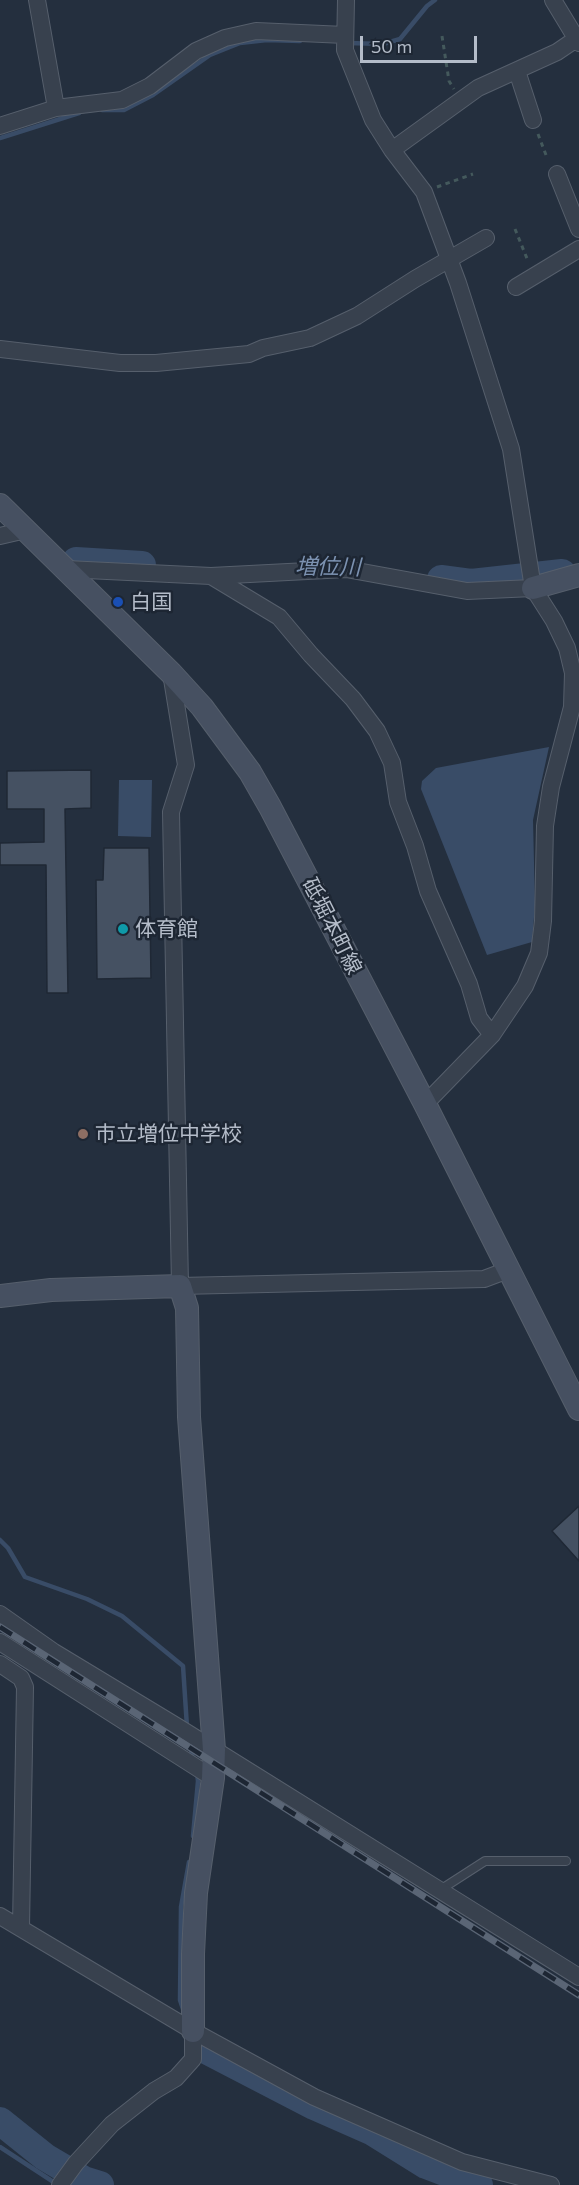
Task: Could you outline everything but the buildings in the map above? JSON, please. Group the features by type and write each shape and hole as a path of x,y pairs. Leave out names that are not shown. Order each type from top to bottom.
{"main road":[{"name":"砥堀本町線","path":"0,505 171,673 202,707 250,772 425,1104 579,1409"},
{"path":"533,588 579,574"},
{"path":"0,1296 51,1290 180,1286 187,1308 189,1416 214,1750 213,1778 196,1893 193,2031"}],"street":[{"path":"37,0 56,108"},
{"path":"347,0 345,43 373,120 392,150 424,192 458,283 511,449 533,588 554,621 567,648 573,673 572,707 551,787 545,826 543,921 539,952 525,986 492,1035 425,1104"},
{"path":"392,150 478,88 556,52 578,39 553,0"},
{"path":"0,126 56,108 122,100 150,86 196,51 225,39 256,31 345,43"},
{"path":"517,71 532,120"},
{"path":"557,174 579,228"},
{"path":"0,349 120,363 156,363 249,354 263,348 310,338 357,316 486,238"},
{"path":"516,287 579,249"},
{"path":"0,536 26,530"},
{"path":"66,569 211,576 346,569 467,591 533,588"},
{"path":"211,576 279,617 311,656 353,699 377,730 392,763 398,802 415,846 428,891 469,984 479,1018 492,1035"},
{"path":"171,673 186,765 171,812 180,1286 484,1279 508,1270"},
{"path":"0,1614 54,1652 579,1977"},
{"path":"0,1642 213,1778"},
{"path":"0,1664 21,1678 25,1687 21,1927"},
{"path":"0,1916 193,2031 314,2097 462,2162 551,2185"},
{"path":"60,2185 76,2163 112,2124 182,2072 193,2059 193,2031"}],"lane":[{"path":"439,1890 485,1861 566,1861"}],"path":[{"path":"442,36 449,81 461,100"},
{"path":"532,120 546,155"},
{"path":"424,192 473,174"},
{"path":"516,229 533,276"}],"water":[{"path":"549,747 533,820 535,905 532,942 487,955 421,789 422,781 436,768"},
{"path":"119,780 152,780 151,837 118,836"}],"waterway":[{"path":"348,43 383,44 400,39 427,6 435,0"},
{"path":"102,110 124,110 153,95 210,55 240,43 267,40 300,41"},
{"path":"0,138 79,113"},
{"name":"増位川","path":"76,561 142,565"},
{"name":"増位川","path":"441,579 471,583 562,573"},
{"path":"0,1540 8,1548 25,1577 87,1599 122,1616 183,1666 187,1727"},
{"path":"189,1741 193,1759"},
{"path":"193,1836 197,1773"},
{"path":"183,2009 180,2000 181,1907 189,1862"},
{"path":"206,2050 314,2106 373,2132 426,2165 479,2185"},
{"path":"0,2121 45,2157 84,2180 100,2185"},
{"path":"0,2147 58,2185"}],"railway":[{"path":"0,1627 579,1995"}],"place":[{"name":"白国","path":"118,602"},
{"name":"体育館","path":"123,929"},
{"name":"市立増位中学校","path":"83,1134"}]}
